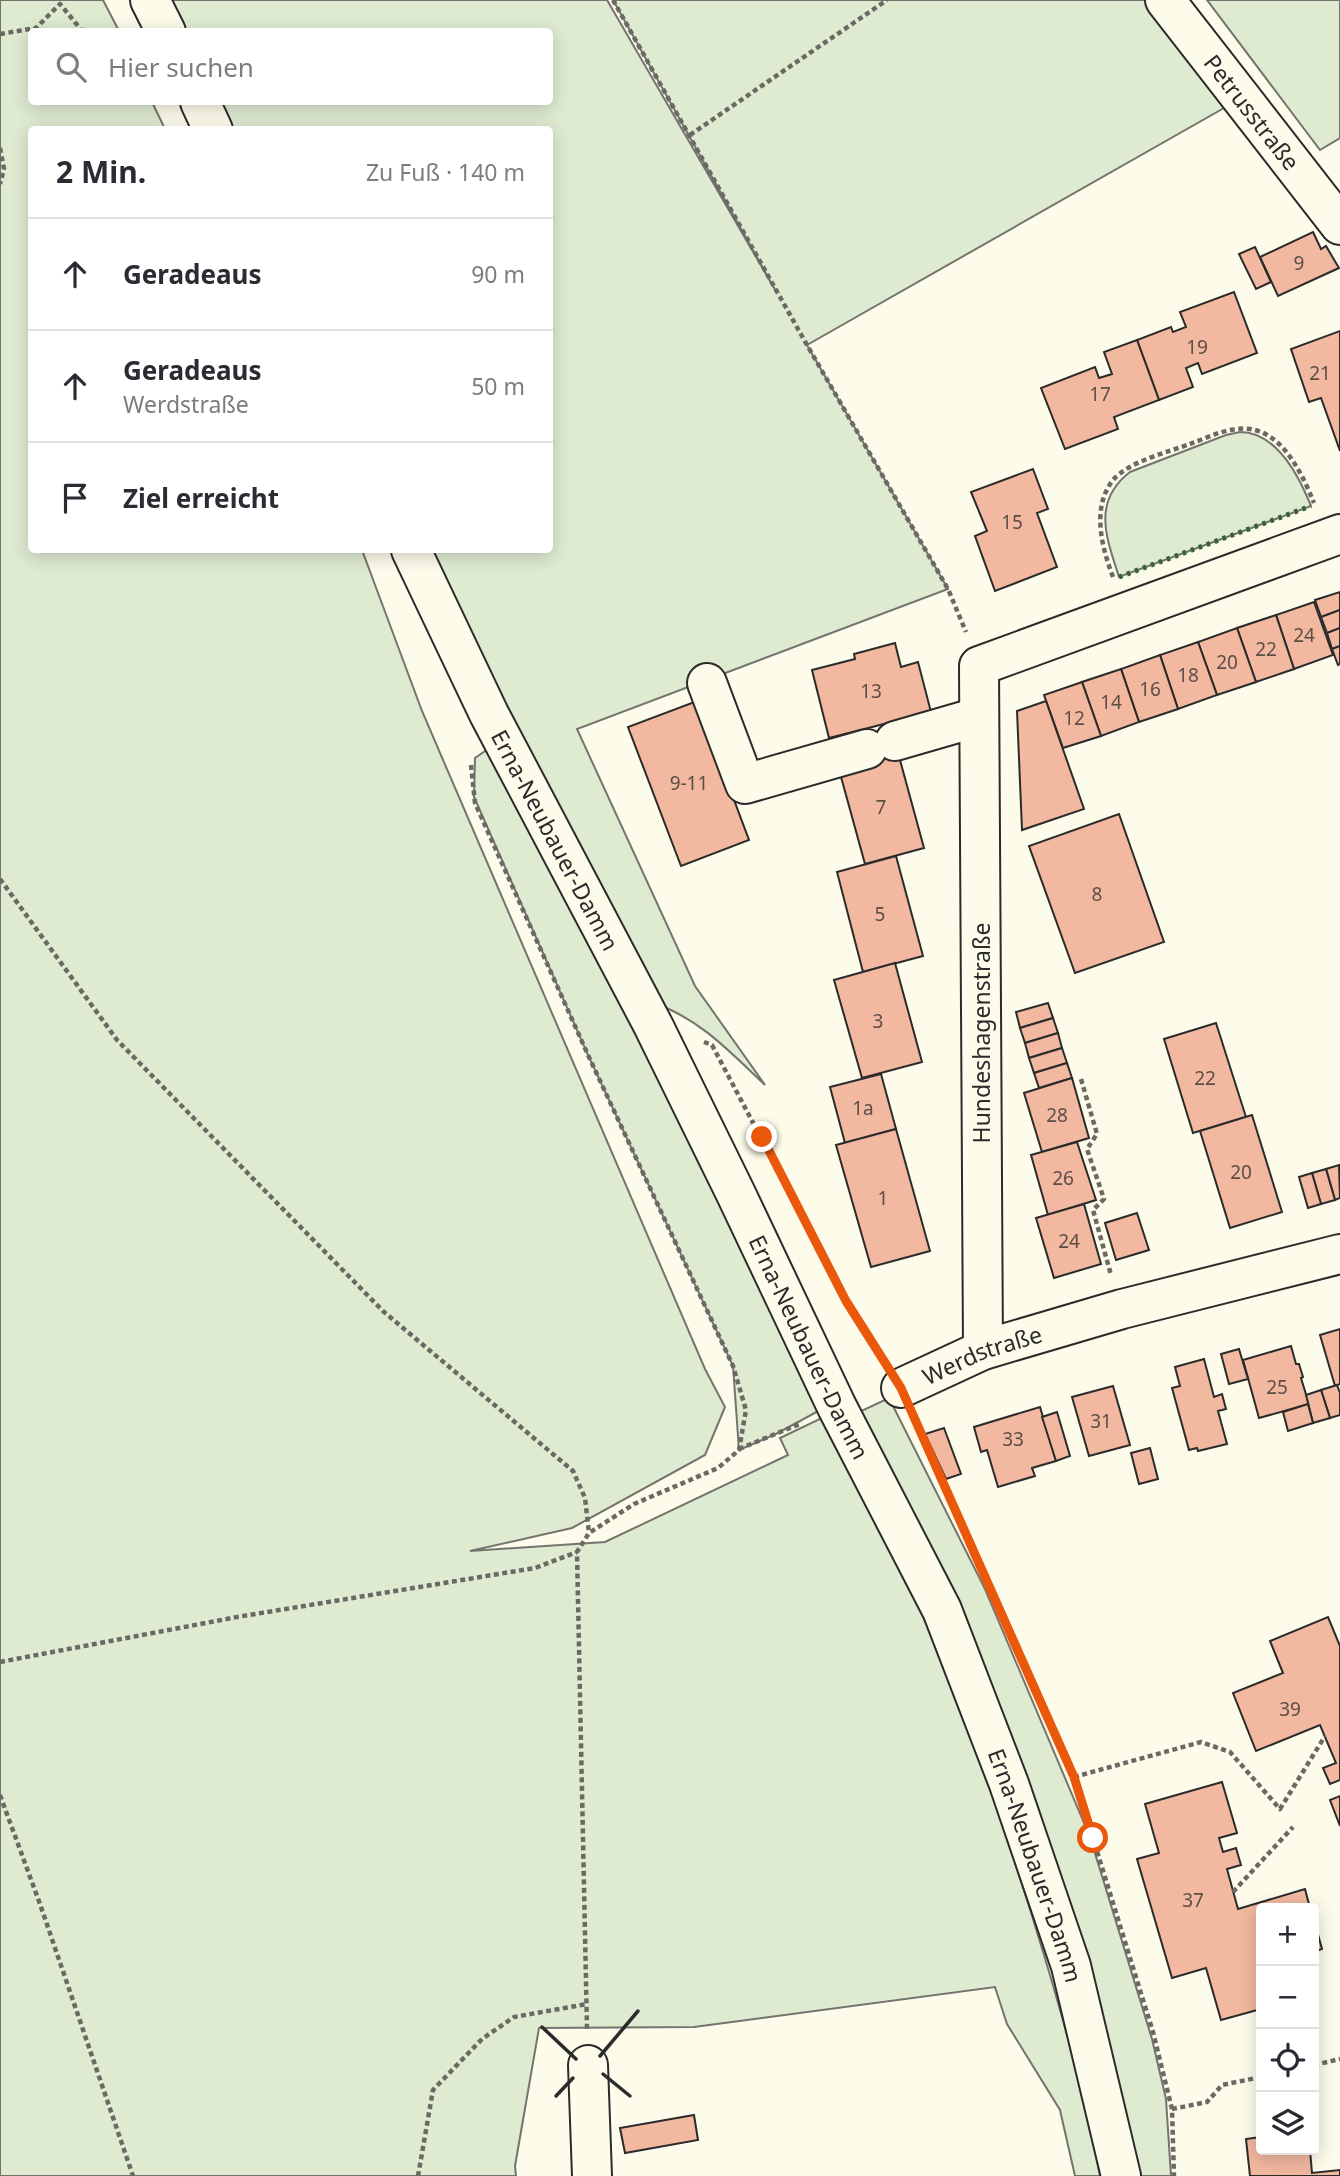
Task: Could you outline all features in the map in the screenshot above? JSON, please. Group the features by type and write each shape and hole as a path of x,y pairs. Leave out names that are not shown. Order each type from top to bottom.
{"street":[{"path":"150,0 164,28"},
{"name":"Petrusstraße","path":"1165,0 1340,225"},
{"path":"201,105 211,126"},
{"path":"979,666 1334,537"},
{"name":"Erna-Neubauer-Damm","path":"412,553 489,714 653,1025 837,1408 942,1610 1009,1784 1071,1966 1121,2176"},
{"name":"Hundeshagenstraße","path":"979,666 984,1350"},
{"path":"707,683 745,784 978,717"},
{"name":"Werdstraße","path":"901,1388 984,1350 1122,1309 1340,1254"},
{"path":"588,2065 592,2176"}],"path":[{"path":"613,0 948,589 979,666"},
{"path":"690,135 887,0"},
{"path":"36,28 60,4 80,28"},
{"path":"0,34 28,29"},
{"path":"0,148 4,169 0,184"},
{"path":"1126,612 1108,565 1101,533 1100,516 1105,497 1114,480 1137,464 1217,434 1248,428 1260,431 1279,442 1306,482 1334,537"},
{"path":"489,714 469,742 475,803 588,1055 733,1366 746,1410 739,1450"},
{"path":"0,879 117,1041 384,1312 573,1471 585,1498 589,1533"},
{"name":"Werdstraße","path":"653,1025 712,1045 846,1301 901,1388"},
{"path":"1080,1079 1097,1134 1087,1149 1104,1199 1093,1210 1122,1309"},
{"path":"901,1388 1074,1777 1153,2032 1172,2109 1174,2176"},
{"path":"588,2065 577,1552 589,1533 634,1504 718,1468 739,1450 778,1433"},
{"path":"0,1662 237,1617 535,1568 577,1552"},
{"path":"1074,1777 1201,1742 1230,1752 1280,1809 1325,1736"},
{"path":"0,1795 45,1917 133,2176"},
{"path":"1233,1892 1293,1827"},
{"path":"418,2176 433,2090 482,2039 514,2017 587,2004"},
{"path":"1319,2064 1340,2059"},
{"path":"1172,2109 1207,2102 1222,2085 1256,2078"}],"green space":[{"path":"0,0 103,0 117,28 28,28 28,105 153,105 164,126 28,126 28,553 363,553 422,711 705,1369 725,1407 705,1455 572,1528 470,1551 605,1542 788,1455 780,1438 828,1415 904,1573 980,1762 1014,1858 1060,2010 1082,2092 1100,2176 1075,2176 1060,2110 1007,2024 995,1987 694,2027 539,2028 515,2166 516,2176 0,2176"},
{"path":"157,0 607,0 777,293 613,0 1151,0 1231,104 807,345 948,589 577,729 695,986 765,1085 700,1027 654,1003 429,553 553,553 553,126 219,126 208,105 553,105 553,28 171,28"},
{"path":"1207,0 1340,0 1340,138 1320,150"},
{"path":"1240,432 1265,439 1276,448 1293,469 1311,506 1119,577 1105,522 1110,496 1118,484 1130,472"},
{"path":"491,747 554,866 822,1409 739,1450 733,1366 588,1055 474,797 475,758"},
{"path":"889,1398 985,1589 1090,1837 1152,2039 1166,2099 1171,2176 1129,2176 857,1413"}],"building":[{"path":"1313,232 1321,249 1326,246 1339,268 1278,296 1260,257"},
{"path":"1255,247 1271,282 1256,289 1239,254"},
{"path":"1234,292 1257,353 1202,374 1198,363 1186,368 1193,387 1159,400 1137,340 1171,327 1173,332 1186,327 1180,312"},
{"path":"1340,331 1340,451 1321,398 1309,402 1291,349"},
{"path":"1137,340 1159,400 1114,417 1118,429 1065,449 1041,388 1095,367 1099,378 1112,374 1104,352"},
{"path":"1033,469 1048,509 1037,513 1057,567 995,591 975,536 987,531 971,492"},
{"path":"1340,592 1340,610 1321,617 1315,600"},
{"path":"1314,602 1333,655 1294,669 1276,615"},
{"path":"1340,610 1340,628 1327,633 1321,617"},
{"path":"1276,615 1294,669 1256,682 1237,628"},
{"path":"1237,628 1256,682 1217,695 1198,642"},
{"path":"1340,628 1340,646 1332,649 1327,633"},
{"path":"1198,642 1217,695 1178,709 1160,655"},
{"path":"895,643 901,667 918,662 931,712 829,738 812,670 855,659 854,654"},
{"path":"1340,646 1340,664 1338,665 1332,649"},
{"path":"1160,655 1178,709 1139,722 1121,669"},
{"path":"1121,669 1139,722 1101,736 1082,682"},
{"path":"1082,682 1101,736 1063,748 1044,695"},
{"path":"697,701 749,840 681,866 628,727"},
{"path":"1046,701 1084,809 1022,830 1017,711"},
{"path":"897,749 924,848 865,864 838,766"},
{"path":"1119,814 1164,942 1075,973 1029,846"},
{"path":"896,856 923,956 863,972 837,872"},
{"path":"895,963 922,1062 862,1078 834,980"},
{"path":"1048,1003 1053,1018 1020,1028 1016,1012"},
{"path":"1053,1018 1058,1033 1025,1043 1020,1028"},
{"path":"1216,1023 1246,1117 1193,1133 1164,1039"},
{"path":"1058,1033 1062,1048 1029,1058 1025,1043"},
{"path":"1062,1048 1067,1063 1034,1073 1029,1058"},
{"path":"1067,1063 1072,1078 1039,1088 1034,1073"},
{"path":"881,1074 896,1129 845,1143 830,1087"},
{"path":"1072,1078 1089,1138 1042,1152 1024,1093"},
{"path":"1252,1115 1282,1212 1230,1228 1200,1131"},
{"path":"896,1129 930,1251 871,1267 836,1145"},
{"path":"1077,1142 1096,1200 1048,1215 1031,1155"},
{"path":"1339,1165 1340,1198 1335,1200 1326,1169"},
{"path":"1326,1169 1335,1200 1321,1204 1312,1173"},
{"path":"1312,1173 1321,1204 1308,1208 1299,1177"},
{"path":"1084,1204 1101,1264 1054,1278 1036,1218"},
{"path":"1137,1213 1149,1250 1116,1260 1105,1223"},
{"path":"1340,1329 1340,1384 1335,1386 1320,1335"},
{"path":"1291,1346 1296,1364 1299,1364 1309,1404 1259,1418 1243,1360"},
{"path":"1239,1349 1248,1379 1229,1384 1221,1354"},
{"path":"1204,1359 1214,1397 1222,1394 1226,1409 1218,1411 1227,1444 1198,1451 1197,1448 1189,1450 1172,1388 1180,1386 1175,1367"},
{"path":"1337,1385 1340,1393 1340,1415 1330,1418 1321,1390"},
{"path":"1113,1386 1130,1445 1089,1456 1072,1397"},
{"path":"1321,1390 1330,1418 1313,1423 1306,1395"},
{"path":"1308,1404 1313,1423 1288,1431 1283,1412"},
{"path":"1040,1407 1056,1461 1032,1468 1035,1476 998,1487 987,1450 981,1452 974,1427"},
{"path":"1057,1412 1070,1456 1056,1461 1042,1417"},
{"path":"944,1428 961,1474 946,1479 925,1434"},
{"path":"1150,1448 1158,1479 1139,1484 1131,1453"},
{"path":"1328,1617 1340,1646 1340,1780 1330,1784 1323,1768 1336,1763 1320,1725 1256,1751 1233,1693 1283,1673 1270,1641"},
{"path":"1222,1782 1237,1833 1219,1838 1223,1852 1236,1848 1241,1865 1227,1869 1238,1909 1256,1904 1256,2010 1221,2020 1206,1968 1172,1978 1137,1859 1159,1853 1145,1804"},
{"path":"1340,1796 1340,1826 1330,1800"},
{"path":"1305,1889 1309,1903 1258,1903"},
{"path":"694,2115 698,2140 625,2153 620,2128"},
{"path":"1256,2138 1256,2155 1310,2155 1312,2173 1340,2170 1340,2176 1250,2176 1246,2139"}],"hedge":[{"path":"1119,577 1311,506"}],"wall":[{"path":"600,2056 638,2011"},
{"path":"542,2027 576,2059"},
{"path":"603,2074 630,2096"},
{"path":"556,2096 573,2078"}],"route":[{"path":"762,1137 846,1301 901,1388 1074,1777 1093,1838"}]}
